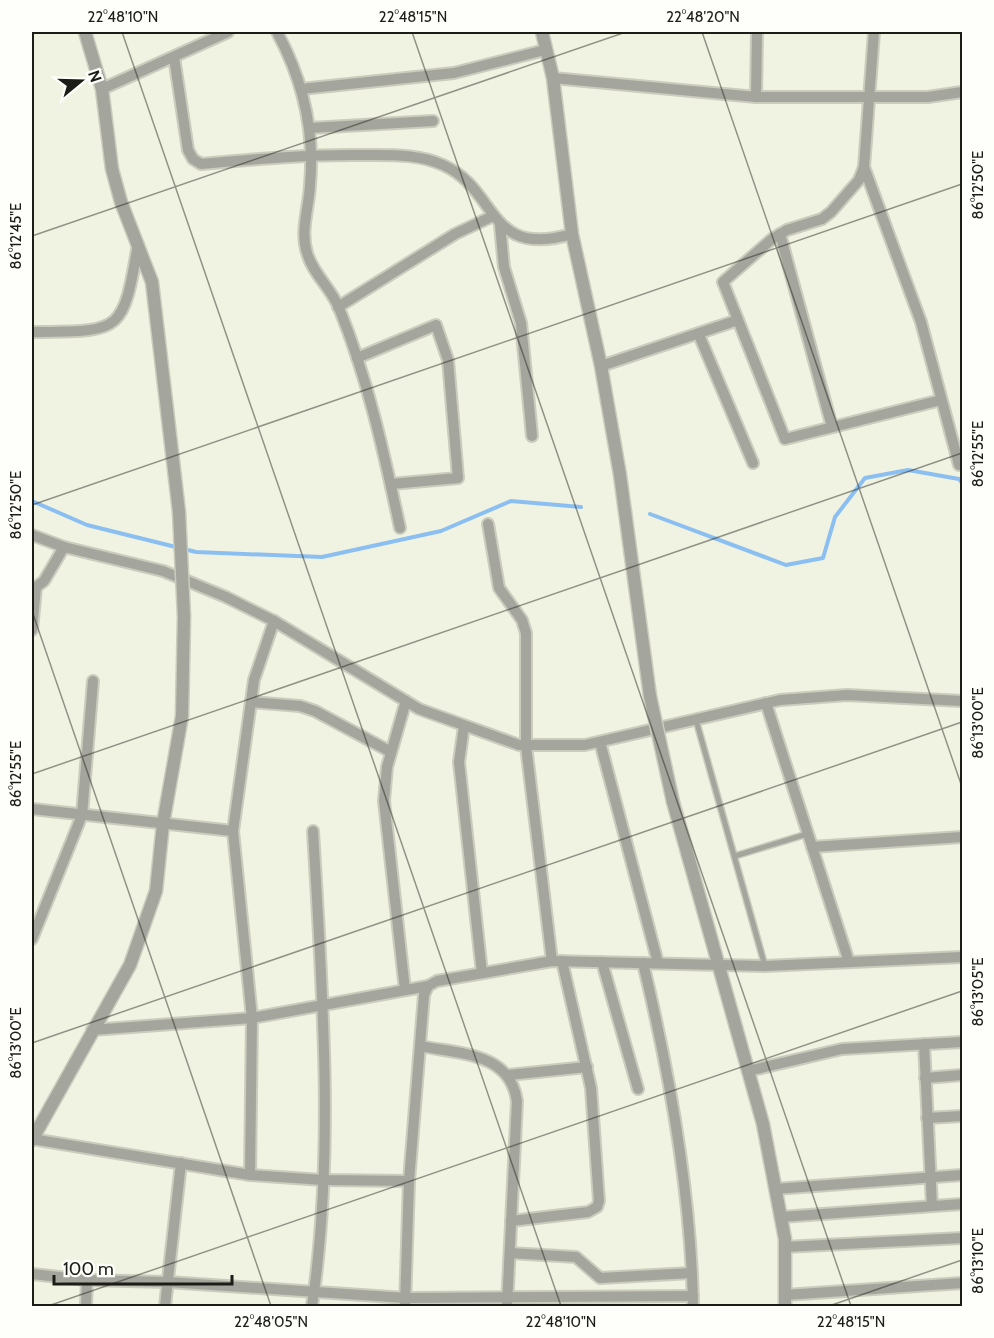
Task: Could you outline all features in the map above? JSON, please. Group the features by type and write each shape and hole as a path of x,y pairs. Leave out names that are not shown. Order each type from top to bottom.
{"street":[{"path":"85,32 102,89 112,169 121,202 146,262 156,302 179,512 184,616 182,716 162,824 156,891 146,924 129,965 32,1140 250,1175 323,1180 409,1181"},
{"path":"102,89 228,32"},
{"path":"277,32 293,61 310,128 311,154 305,225 306,251 338,307 357,358 371,401 400,528"},
{"path":"542,32 553,78 572,234 601,366 620,475 650,696 673,802 763,1124 785,1247 785,1301 963,1283"},
{"path":"756,97 757,32"},
{"path":"874,32 864,167 859,180 822,219 780,234 760,247 723,282 785,439 941,400"},
{"path":"301,90 454,73 545,50"},
{"path":"174,57 188,150 193,159 201,164 311,154 398,156 434,162 460,175 497,221 513,234 552,240 572,234"},
{"path":"553,78 756,97 928,97 963,92"},
{"path":"310,128 433,121"},
{"path":"864,167 921,322 941,400 958,442 959,465"},
{"path":"338,307 455,234 497,221"},
{"path":"497,221 504,267 521,323 532,436"},
{"path":"780,234 832,427"},
{"path":"32,332 86,331 111,324 122,313 130,295 138,244"},
{"path":"601,366 699,335 738,320"},
{"path":"357,358 436,325 448,360 458,478 391,484"},
{"path":"699,335 753,463"},
{"path":"488,524 499,588 522,620 526,633 526,746 557,961 587,1067 598,1177 597,1207 588,1212 511,1221"},
{"path":"32,535 64,547 163,571 226,597 274,621 406,701 464,726 526,746 552,747 600,742 766,704 848,695 963,701"},
{"path":"32,630 34,589 44,580 64,547"},
{"path":"250,1175 252,1018 233,831 254,680 274,621"},
{"path":"32,939 82,815 93,681"},
{"path":"405,990 384,801 387,767 406,701"},
{"path":"251,702 300,706 315,711 391,752"},
{"path":"766,704 849,962"},
{"path":"464,726 459,762 482,973"},
{"path":"600,742 658,963"},
{"path":"32,809 233,831"},
{"path":"312,1306 323,1180 323,1005 313,831"},
{"path":"812,848 963,837"},
{"path":"92,1030 252,1018 428,986 437,981 557,961 765,966 963,957"},
{"path":"602,962 638,1089"},
{"path":"32,1274 87,1280 168,1282 406,1302 693,1301 667,1063 643,963"},
{"path":"406,1302 409,1181 424,995 428,986"},
{"path":"748,1071 842,1049 963,1042"},
{"path":"924,1044 927,1118 933,1177 932,1206"},
{"path":"420,1046 481,1058 499,1066 508,1075 515,1088 517,1101 507,1303"},
{"path":"508,1075 587,1067"},
{"path":"925,1078 963,1075"},
{"path":"927,1118 963,1116"},
{"path":"165,1306 181,1163"},
{"path":"775,1189 963,1175"},
{"path":"781,1217 963,1204"},
{"path":"785,1247 963,1238"},
{"path":"510,1253 576,1257 600,1278 691,1273"},
{"path":"86,1306 87,1280"}],"lane":[{"path":"696,720 765,966"},
{"path":"735,856 807,834"}],"waterway":[{"path":"650,514 786,565 823,558 835,517 865,478 908,470 959,479 962,483"},
{"path":"32,501 87,525 196,552 322,557 441,531 511,501 581,507"}]}
